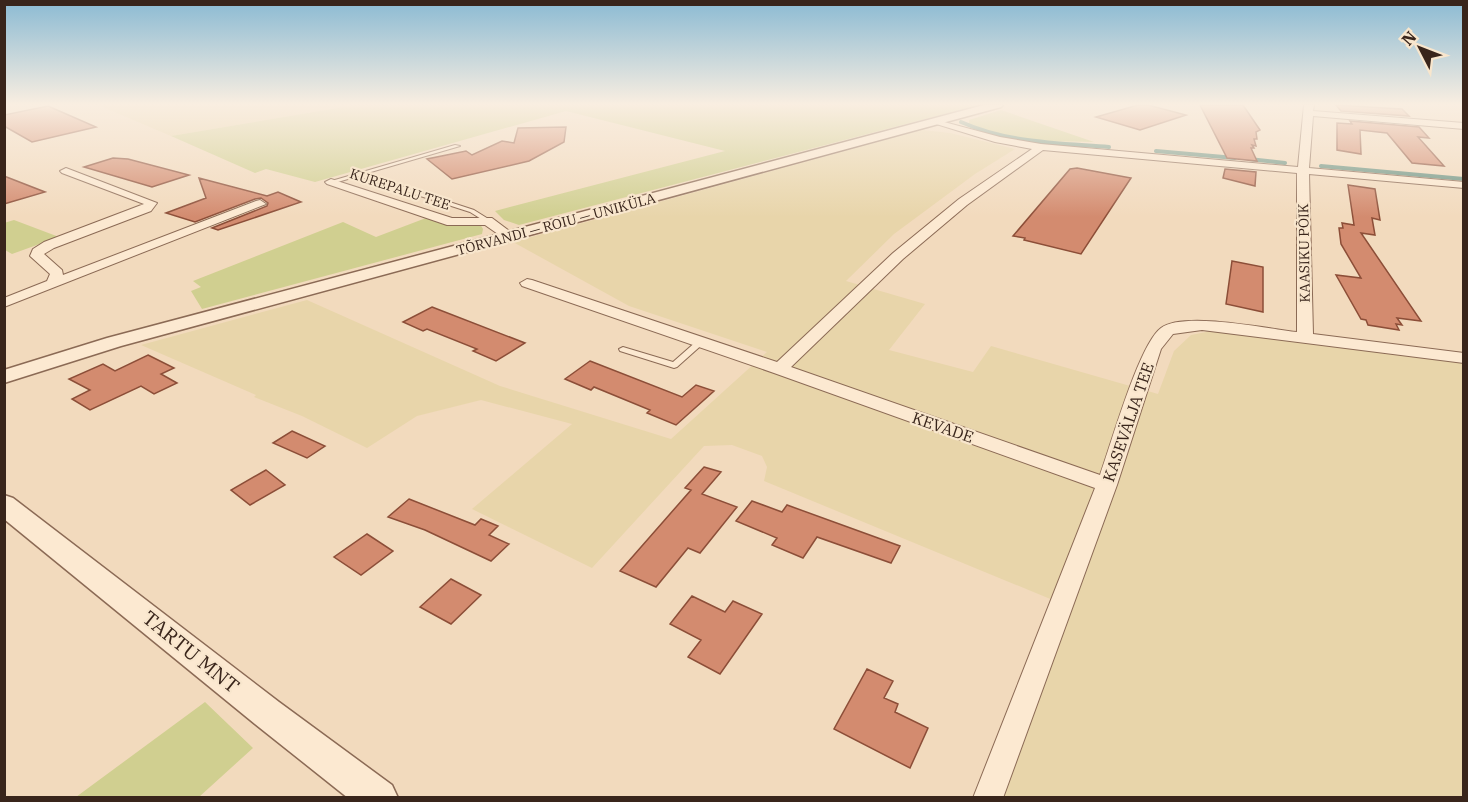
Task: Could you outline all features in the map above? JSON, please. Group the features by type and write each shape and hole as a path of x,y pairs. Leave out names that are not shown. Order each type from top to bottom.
{"street":[{"name":"TÕRVANDI — ROIU — UNIKÜLA","path":"4,367 114,342 857,142"},
{"path":"1014,142 1041,147 1464,185"},
{"name":"KAASIKU PÕIK","path":"1305,142 1302,171 1305,336"},
{"path":"780,369 898,256 963,202 1041,147"},
{"path":"54,283 57,273 37,256 38,252 49,245 151,205 147,200 66,171"},
{"name":"KUREPALU TEE","path":"332,182 452,222 489,220 510,236"},
{"path":"4,303 260,204"},
{"name":"KEVADE","path":"527,283 780,369 1107,485"},
{"name":"KASEVÄLJA TEE","path":"988,798 1107,485 1153,348 1167,331 1178,327 1202,325 1305,336 1464,358"},
{"name":"TÕRVANDI — ROIU — UNIKÜLA","path":"4,377 114,342"},
{"name":"TARTU MNT","path":"4,504 267,713 379,798"}],"lane":[{"name":"KUREPALU TEE","path":"332,182 457,146"},
{"name":"KUREPALU TEE","path":"358,174 472,211 489,220"},
{"path":"623,349 674,365 701,342"}],"shaded area":[{"path":"186,142 455,142 315,182 266,169 255,173"},
{"path":"691,142 836,142 519,225 504,220 495,211 725,151"},
{"path":"877,142 988,142 1015,149 975,174 894,234 846,281 925,304 889,350 973,372 991,346 1158,394 1174,351 1191,335 1221,329 1463,363 1463,797 988,797 1060,603 764,481 767,467 762,456 732,445 704,446 592,568 472,509 572,424 481,400 417,416 367,448 302,416 254,397 256,395 141,345 307,300 500,386 671,439 767,352 629,306 513,242"},
{"path":"426,218 457,225 480,224 483,229 482,234 202,309 191,291 201,287 193,281 343,222 376,237"},
{"path":"14,220 59,237 12,254 5,250 4,223"},
{"path":"205,702 253,748 199,797 76,797"}],"building":[{"path":"499,142 563,142 529,161 452,179 427,159 466,151 472,155"},
{"path":"1219,142 1255,142 1256,146 1252,145 1254,148 1251,148 1257,161 1227,158"},
{"path":"1337,142 1361,142 1361,154 1337,150"},
{"path":"1395,142 1423,142 1444,166 1412,163"},
{"path":"113,158 128,159 189,175 152,187 84,167"},
{"path":"1077,168 1131,178 1081,254 1013,236 1070,169"},
{"path":"1225,169 1256,172 1255,186 1223,178"},
{"path":"4,176 45,192 4,204"},
{"path":"199,178 267,196 278,192 301,202 218,230 212,228 267,206 268,203 261,198 255,199 195,222 166,213 206,198"},
{"path":"1348,185 1375,189 1380,220 1372,218 1375,235 1361,233 1421,321 1397,318 1402,325 1396,324 1399,330 1368,325 1366,320 1361,319 1336,275 1361,278 1341,244 1339,228 1343,228 1342,223 1354,225"},
{"path":"1232,261 1263,267 1263,312 1226,304"},
{"path":"432,307 525,343 496,361 473,351 477,349 403,322"},
{"path":"148,355 174,368 161,374 177,383 154,394 141,386 90,410 72,399 90,390 69,379 103,364 115,371"},
{"path":"590,361 682,397 696,385 714,391 676,425 647,413 650,410 594,387 591,390 565,379"},
{"path":"292,431 325,446 307,458 273,443"},
{"path":"704,467 721,472 702,494 737,507 700,553 688,548 656,587 620,571 691,490 685,488"},
{"path":"266,470 285,485 250,505 231,490"},
{"path":"409,499 475,525 481,519 498,526 489,535 509,544 491,561 425,530 388,517"},
{"path":"752,501 782,512 787,505 900,546 891,563 817,537 803,558 772,545 777,538 736,521"},
{"path":"367,534 393,551 361,575 334,557"},
{"path":"451,579 481,595 451,624 420,607"},
{"path":"692,596 725,612 733,601 762,614 720,674 688,657 701,640 670,624"},
{"path":"867,669 893,681 884,698 898,704 895,712 928,728 910,768 834,729"}],"waterway":[{"path":"1048,142 1109,147"},
{"path":"1156,151 1235,158"},
{"path":"1249,159 1285,163"},
{"path":"1321,166 1464,179"}]}
